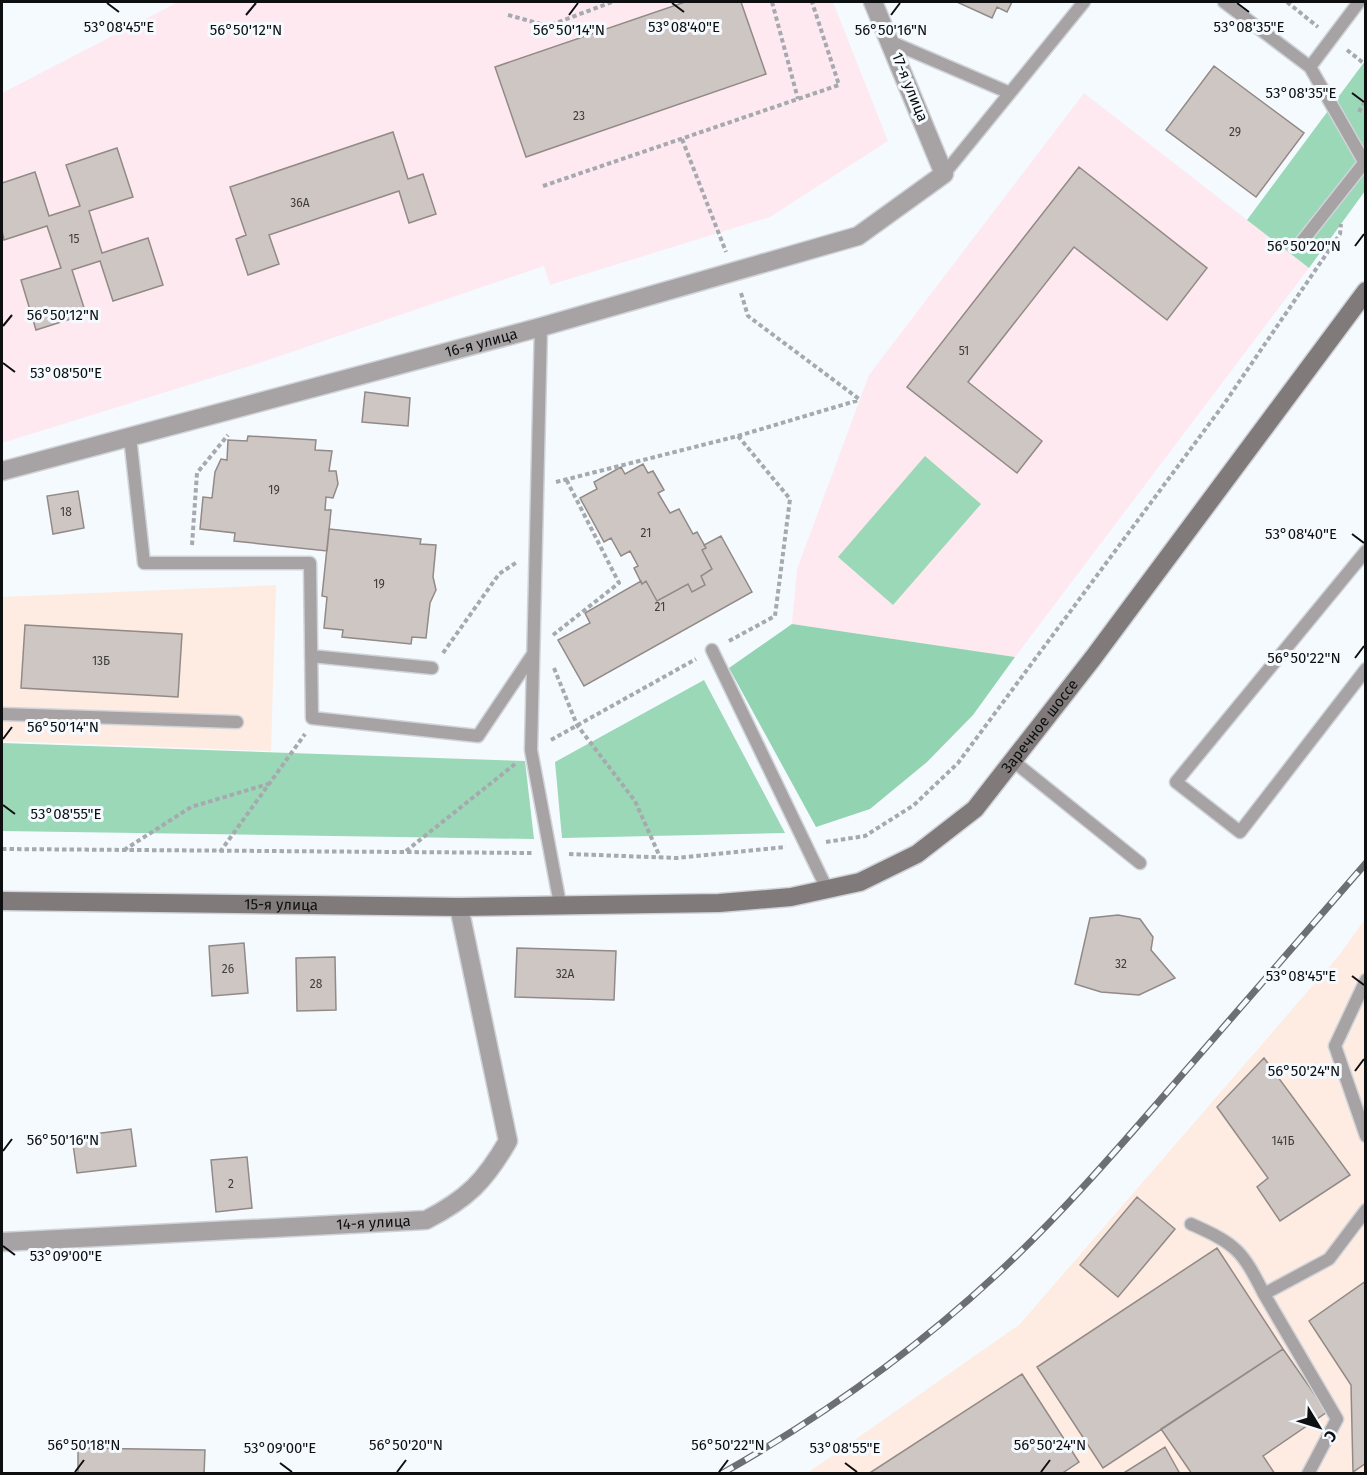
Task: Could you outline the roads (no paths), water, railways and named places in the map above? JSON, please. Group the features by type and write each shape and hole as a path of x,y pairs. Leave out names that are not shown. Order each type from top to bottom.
{"main road":[{"name":"Заречное шоссе","path":"560,904 719,903 791,897 860,882 917,854 975,809 1211,501 1365,291"},
{"name":"15-я улица","path":"2,901 459,907 560,904"}],"street":[{"name":"17-я улица","path":"873,2 944,174"},
{"name":"16-я улица","path":"2,471 541,327 858,236 944,174"},
{"name":"14-я улица","path":"2,1242 426,1220 458,1203 491,1171 508,1141 459,907"}],"lane":[{"path":"944,174 1084,2"},
{"path":"1224,2 1310,67 1365,164 1300,244"},
{"path":"1310,67 1359,2"},
{"path":"891,42 1010,93"},
{"path":"541,327 531,750 560,904"},
{"path":"129,437 144,563 310,563 312,717 478,736 533,654"},
{"path":"1365,551 1176,782 1240,832 1365,669"},
{"path":"712,650 827,889"},
{"path":"311,656 432,668"},
{"path":"2,714 237,722"},
{"path":"1013,761 1140,863"},
{"path":"1365,980 1335,1046 1365,1136"},
{"path":"1264,1294 1329,1259 1365,1210"},
{"path":"1191,1224 1223,1238 1246,1259 1337,1419 1308,1473"}],"railway":[{"path":"721,1474 830,1407 932,1331 996,1275 1045,1227 1114,1152 1366,863"}]}
